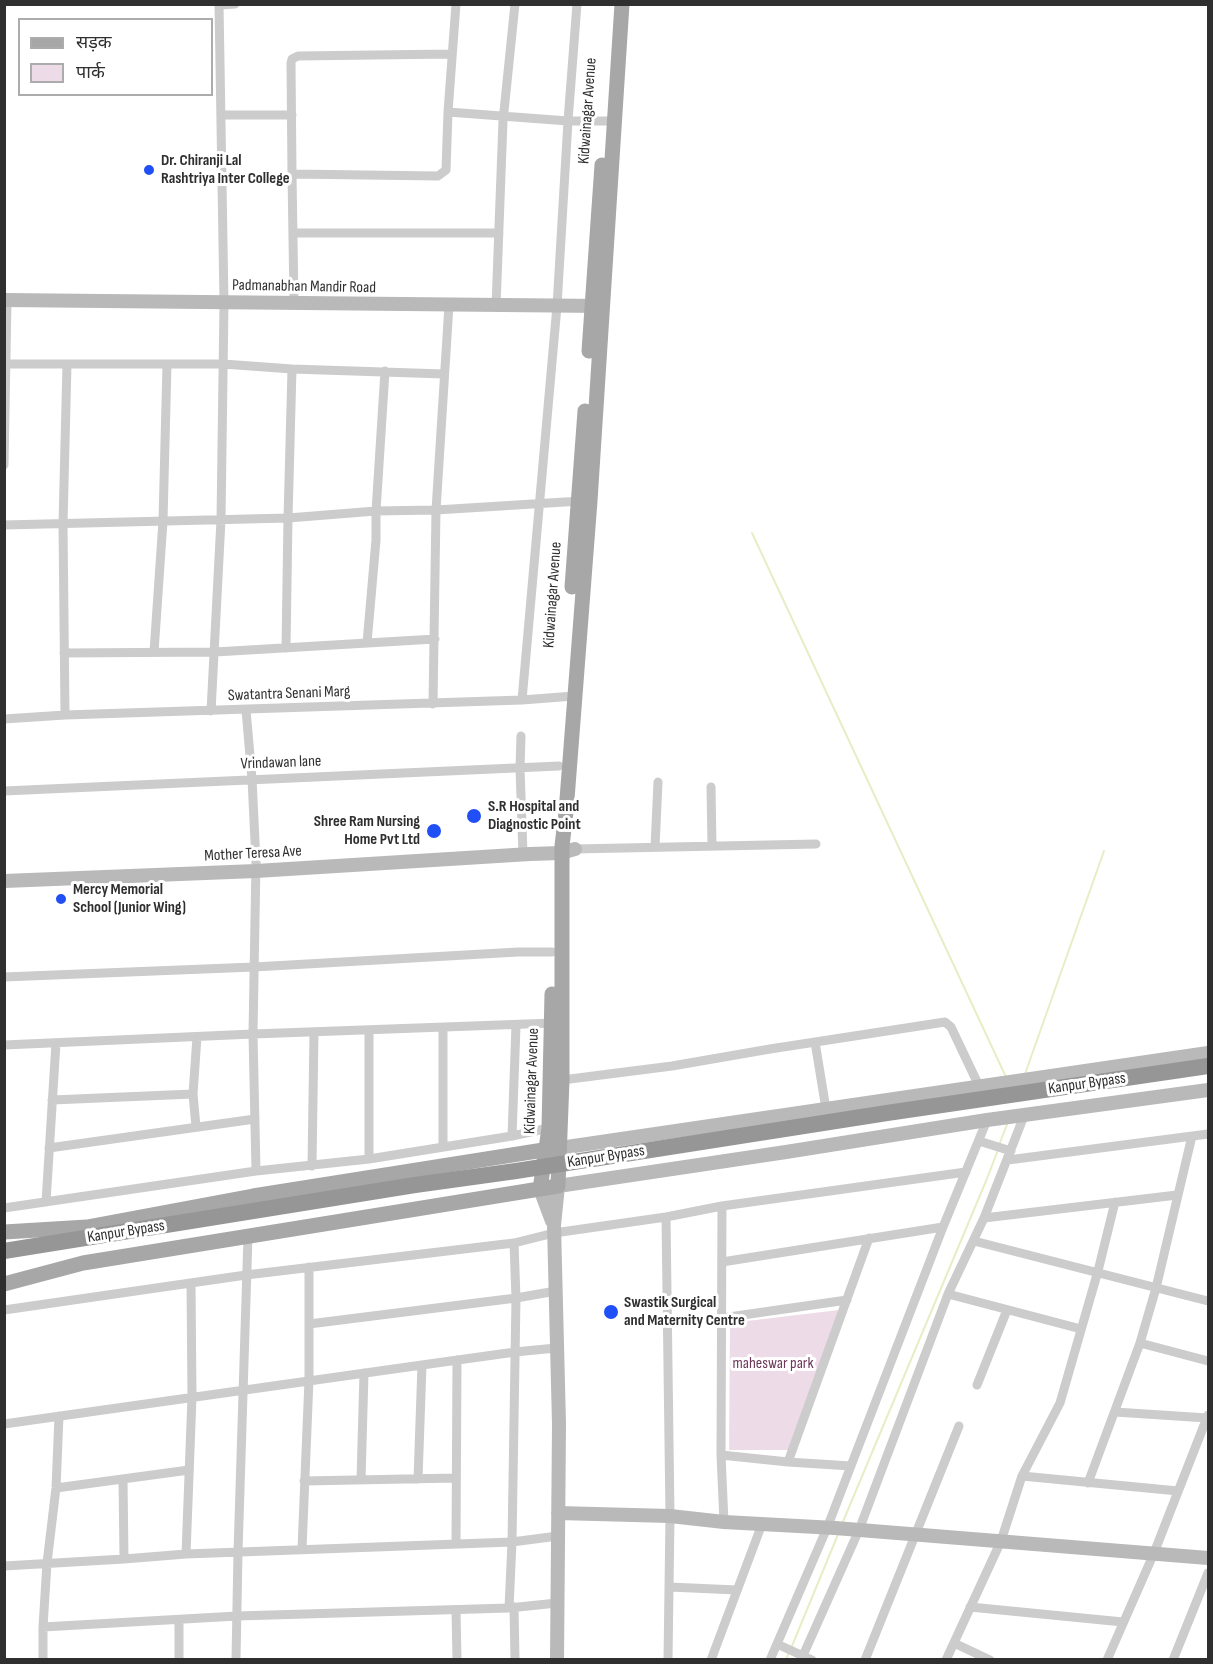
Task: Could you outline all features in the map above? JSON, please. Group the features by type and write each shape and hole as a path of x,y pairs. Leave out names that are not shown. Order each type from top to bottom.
{"highway":[{"name":"Kanpur Bypass","path":"4,1251 415,1185 1209,1066"},
{"name":"Kanpur Bypass","path":"4,1262 322,1210 976,1110 1209,1077"}],"main road":[{"name":"Kidwainagar Avenue","path":"540,1189 554,1149 562,1080 552,952 560,850 566,812 569,696 597,306 611,193 613,4"},
{"name":"Kidwainagar Avenue","path":"610,121 622,4"},
{"name":"Kidwainagar Avenue","path":"558,1186 549,1128 557,1024 559,766 569,696"},
{"path":"4,1232 87,1227 253,1196 554,1149"},
{"path":"4,1284 83,1263 558,1186"}],"street":[{"path":"212,711 221,520 224,302 219,5 235,4"},
{"path":"292,174 438,176 446,170 451,54 456,4"},
{"path":"496,306 504,117 515,4"},
{"path":"522,700 557,306 577,4"},
{"path":"294,303 292,59 298,56 451,54"},
{"path":"448,112 568,121 610,121"},
{"path":"221,115 292,115"},
{"path":"293,233 499,233"},
{"path":"4,465 6,300"},
{"name":"Padmanabhan Mandir Road","path":"6,300 597,306"},
{"path":"433,704 436,510 449,305"},
{"path":"5,364 223,364 292,369 444,374"},
{"path":"65,715 63,524 67,364"},
{"path":"154,652 163,521 167,364"},
{"path":"286,648 292,369"},
{"path":"367,643 376,540 385,371"},
{"path":"4,525 288,518 376,511 436,510 584,501"},
{"path":"64,653 214,652 435,639"},
{"name":"Swatantra Senani Marg","path":"4,719 65,715 433,704 569,696"},
{"path":"246,710 256,867 253,1034 256,1171"},
{"path":"521,736 523,851"},
{"name":"Vrindawan lane","path":"4,791 559,766"},
{"path":"655,847 658,782"},
{"path":"711,787 712,846"},
{"path":"4,872 256,867 523,851 816,844"},
{"name":"Mother Teresa Ave","path":"4,881 256,867"},
{"path":"4,977 552,952"},
{"path":"562,1080 672,1066 945,1022 951,1027 979,1086"},
{"path":"4,1046 253,1034 557,1024"},
{"path":"512,1136 516,1026"},
{"path":"443,1028 443,1147"},
{"path":"369,1030 369,1159"},
{"path":"312,1166 314,1032"},
{"path":"196,1127 193,1094 197,1037"},
{"path":"815,1042 826,1109"},
{"path":"46,1202 56,1043"},
{"path":"554,1149 1209,1053"},
{"path":"557,1659 559,1424 554,1229 558,1186 991,1120 1209,1090"},
{"path":"52,1100 193,1094"},
{"path":"779,1645 803,1657 856,1530 948,1294 984,1218 1020,1116"},
{"path":"50,1148 255,1119"},
{"path":"770,1659 779,1645 831,1528 851,1466 943,1227 991,1120"},
{"path":"4,1208 256,1171 369,1159 549,1128"},
{"path":"983,1142 1006,1153 1209,1134"},
{"path":"1089,1483 1140,1343 1156,1288 1192,1136"},
{"path":"4,1310 246,1275 513,1243 554,1229 666,1217 722,1206 966,1172"},
{"path":"540,1189 554,1229"},
{"path":"984,1218 1177,1195"},
{"path":"946,1659 1000,1541 1022,1476 1060,1403 1098,1272 1115,1202"},
{"path":"722,1206 721,1455 724,1522"},
{"path":"666,1217 670,1516 668,1659"},
{"path":"722,1262 943,1227"},
{"path":"236,1659 248,1236"},
{"path":"788,1462 869,1238"},
{"path":"974,1241 1209,1301"},
{"path":"513,1243 516,1298 511,1608 515,1659"},
{"path":"302,1549 309,1380 309,1267"},
{"path":"186,1554 192,1397 191,1283"},
{"path":"309,1324 516,1298 556,1290"},
{"path":"948,1294 1081,1329"},
{"path":"722,1318 847,1300"},
{"path":"977,1385 1007,1310"},
{"path":"1140,1343 1209,1360"},
{"path":"4,1424 243,1389 556,1348"},
{"path":"456,1544 457,1360"},
{"path":"418,1479 422,1365"},
{"path":"361,1480 364,1373"},
{"path":"1107,1659 1154,1553 1208,1417 1115,1412"},
{"path":"43,1659 47,1563 56,1488 59,1416"},
{"path":"865,1659 959,1426"},
{"path":"721,1455 851,1466"},
{"path":"56,1488 189,1470"},
{"path":"1022,1476 1178,1491"},
{"path":"304,1481 456,1478"},
{"path":"123,1479 124,1559"},
{"path":"558,1513 670,1516 1209,1558"},
{"path":"711,1659 762,1524"},
{"path":"4,1566 186,1554 512,1542 558,1536"},
{"path":"1173,1659 1209,1573"},
{"path":"669,1587 737,1590"},
{"path":"43,1628 237,1616 511,1608 557,1603"},
{"path":"970,1607 1124,1622"},
{"path":"456,1610 457,1659"},
{"path":"179,1659 180,1620"},
{"path":"954,1643 990,1659"}],"green space":[{"name":"maheswar park","path":"839,1310 788,1450 729,1450 730,1323"}],"waterway":[{"path":"752,533 1006,1077"},
{"path":"1025,1074 1104,851"},
{"path":"999,1145 1008,1122"},
{"path":"842,1524 998,1150"},
{"path":"792,1646 839,1532"},
{"path":"786,1660 789,1652"}],"place":[{"name":"Dr. Chiranji Lal Rashtriya Inter College","path":"149,170"},
{"name":"S.R Hospital and Diagnostic Point","path":"474,816"},
{"name":"Shree Ram Nursing Home Pvt Ltd","path":"434,831"},
{"name":"Mercy Memorial School (Junior Wing)","path":"61,899"},
{"name":"Swastik Surgical and Maternity Centre","path":"611,1312"}]}
